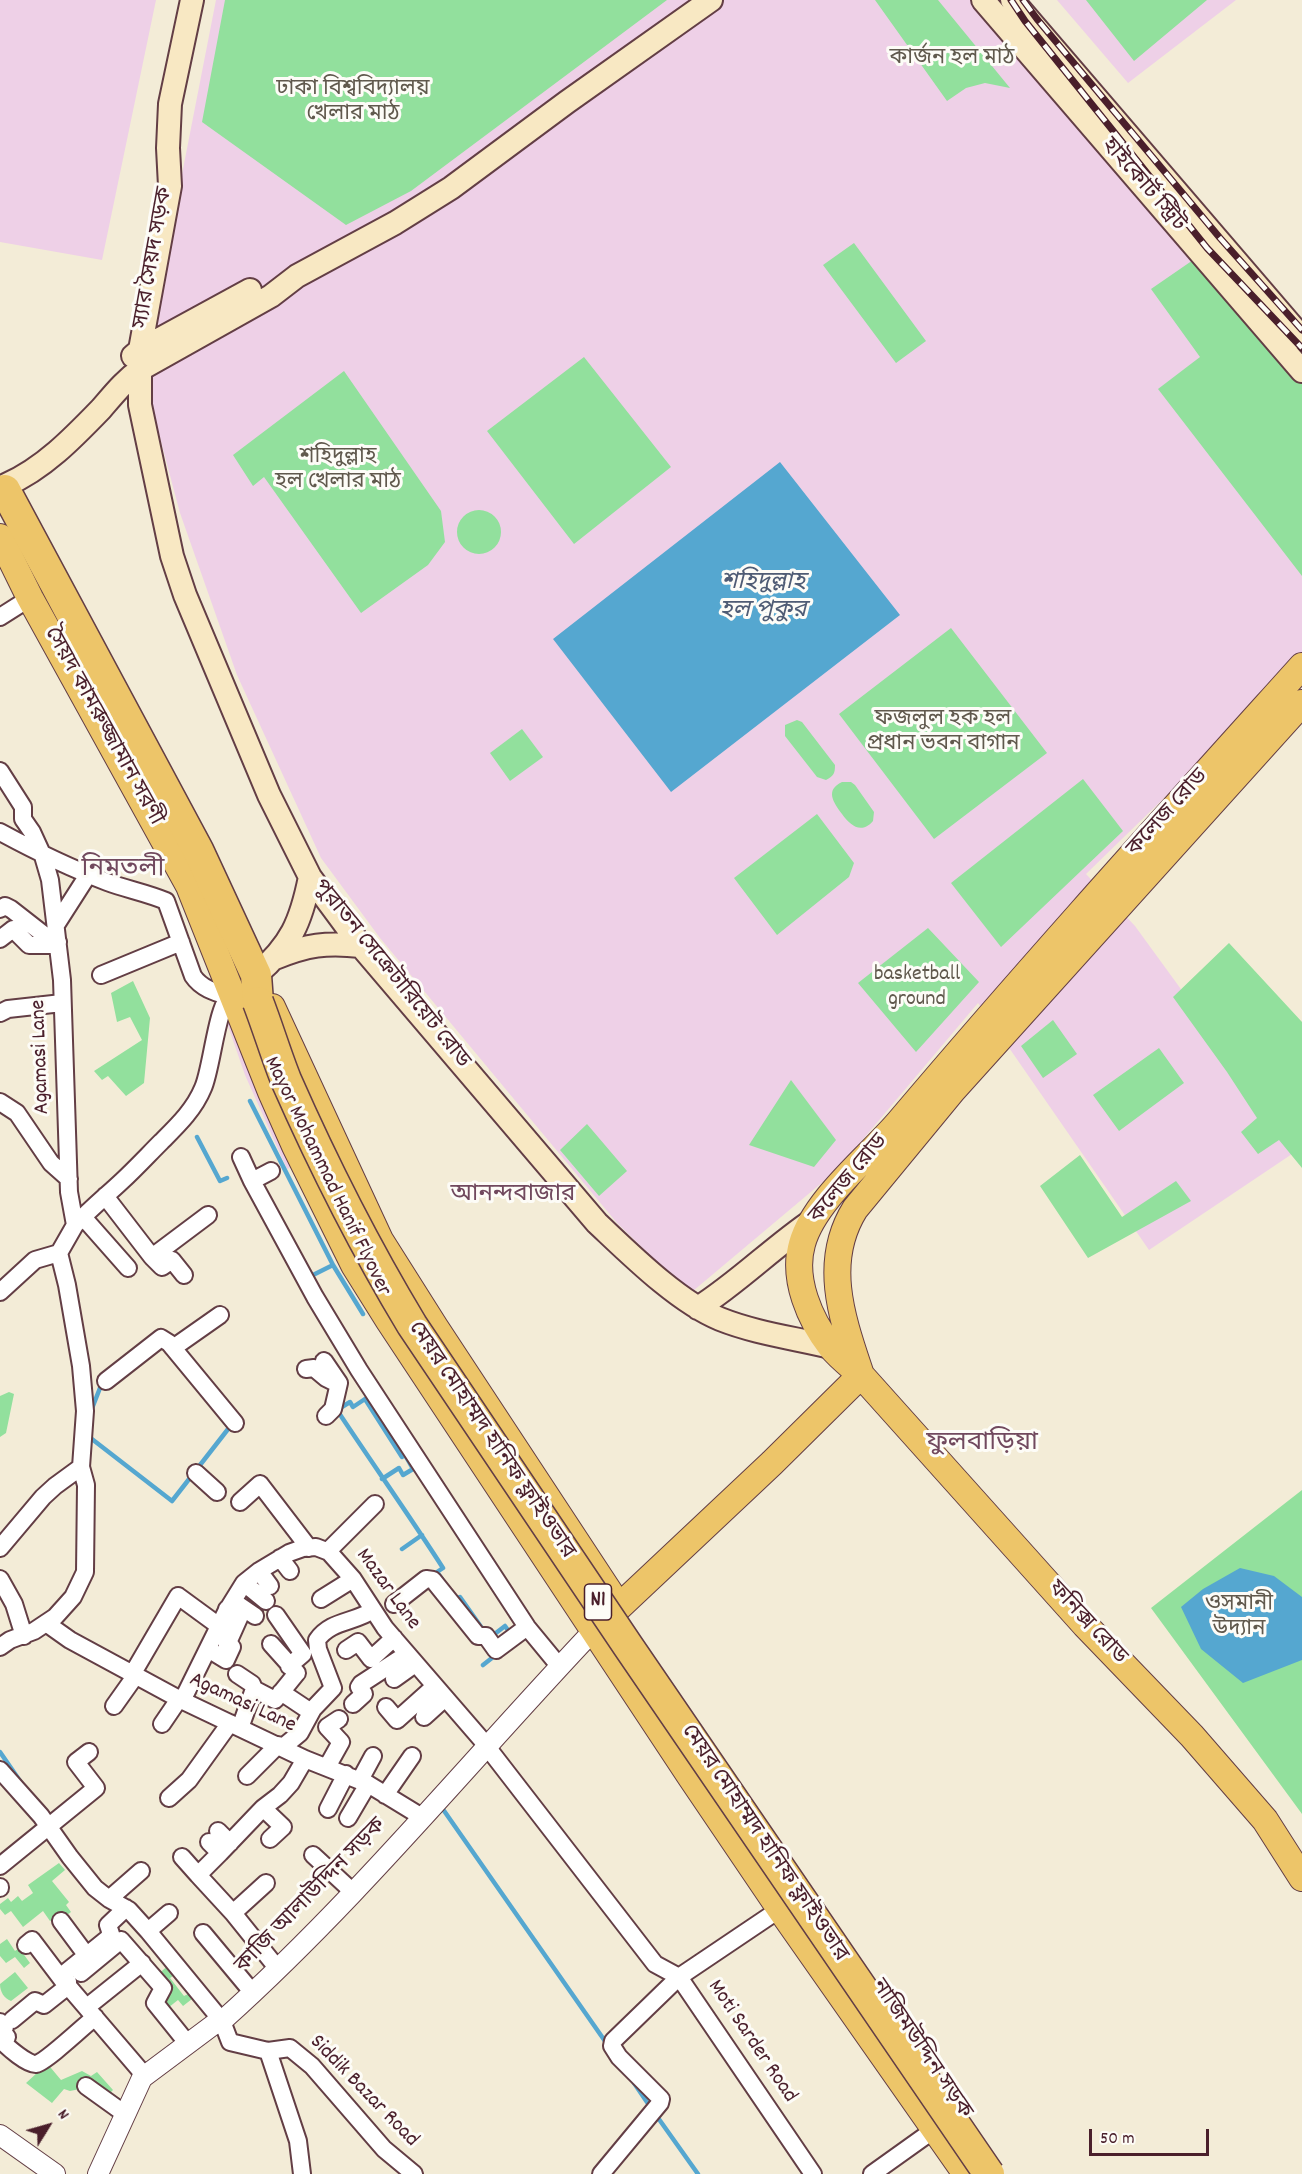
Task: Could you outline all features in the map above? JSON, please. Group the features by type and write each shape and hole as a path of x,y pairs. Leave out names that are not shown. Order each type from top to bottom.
{"highway":[{"path":"2,489 248,986"},
{"name":"Mayor Mohammad Hanif Flyover","path":"248,986 276,1078 365,1265 409,1340 777,1886 977,2174"},
{"name":"মেয়র মোহাম্মদ হানিফ ফ্লাইওভার","path":"248,986 286,1078 351,1216 383,1278 412,1325 988,2174"}],"main road":[{"name":"স্যার সৈয়দ সড়ক","path":"140,405 132,365 170,186 168,148 170,104 192,0"},
{"path":"2,489 27,464 50,446 132,365 272,296 297,276 395,223 451,188 711,0"},
{"name":"হাইকোর্ট স্ট্রিট","path":"983,0 1302,370"},
{"name":"হাইকোর্ট স্ট্রিট","path":"1012,0 1302,338"},
{"name":"পুরাতন সেক্রেটারিয়েট রোড","path":"140,405 172,556 185,595 269,795 310,877 360,946 597,1222 641,1264 698,1308 719,1319 831,1347"},
{"name":"সৈয়দ কামরুজ্জামান সরণী","path":"0,537 30,598 189,886 248,986 271,1092 354,1265 780,1909 966,2174"},
{"name":"কলেজ রোড","path":"861,1376 831,1347 814,1321 806,1302 800,1255 802,1244 813,1220 841,1184 888,1134 1008,992 1302,666"},
{"name":"কলেজ রোড","path":"861,1376 842,1315 837,1278 840,1239 855,1209 961,1081 1302,704"},
{"path":"248,986 288,942 298,922 310,877"},
{"path":"248,986 314,945 329,943 360,946"},
{"name":"নাজিমউদ্দিন সড়ক","path":"248,986 380,1240 435,1327 618,1606 1005,2174"},
{"path":"698,1308 724,1291 786,1238 813,1220"},
{"path":"594,1630 861,1376"},
{"name":"ফনিক্স রোড","path":"861,1376 1086,1625 1192,1736 1264,1820 1302,1878"}],"street":[{"path":"0,617 30,598"},
{"name":"Agamasi Lane","path":"0,771 22,807 23,819 43,856 50,880 62,1003 69,1179 79,1221"},
{"path":"0,832 43,856 88,875 166,899"},
{"path":"56,925 88,875"},
{"path":"166,899 175,890 189,886"},
{"path":"166,899 193,976 198,983 209,990 248,986"},
{"path":"0,909 5,906 11,909 58,944"},
{"path":"0,939 13,929 29,945 58,944"},
{"path":"101,975 181,942"},
{"path":"0,1292 35,1260 58,1253 79,1221 183,1119 204,1087 212,1064 216,1033 248,986"},
{"path":"0,1013 8,1009 62,1003"},
{"path":"0,1102 17,1113 51,1163 69,1179"},
{"path":"240,1157 315,1297 359,1370 527,1627 566,1660"},
{"path":"252,1181 271,1171"},
{"path":"105,1196 155,1262 177,1278"},
{"path":"155,1262 208,1215"},
{"path":"79,1221 128,1268"},
{"path":"0,1647 56,1617 73,1597 85,1572 86,1485 81,1467 85,1411 81,1366 67,1285 58,1253"},
{"path":"173,1348 220,1315"},
{"path":"106,1381 161,1338 173,1348 235,1423"},
{"path":"324,1361 339,1383"},
{"path":"306,1369 314,1368 326,1378 339,1383"},
{"path":"326,1416 333,1409 339,1383 359,1370"},
{"path":"0,1548 43,1497 81,1467"},
{"path":"196,1473 217,1492"},
{"path":"240,1502 260,1484 309,1548"},
{"path":"328,1551 375,1504"},
{"name":"Mazar Lane","path":"162,1724 180,1700 244,1583 259,1571 285,1564 289,1553 316,1547 328,1551 352,1579 411,1659 481,1739 655,1964 679,1977"},
{"path":"244,1583 268,1593 259,1571"},
{"path":"0,1579 14,1604 24,1636"},
{"path":"321,1599 352,1579"},
{"path":"394,1604 426,1579 433,1580 478,1636 486,1636 496,1650 527,1627"},
{"path":"114,1706 135,1674 178,1596 219,1626"},
{"path":"230,1605 255,1616"},
{"path":"208,1649 226,1660 232,1647 227,1645 240,1616 230,1605"},
{"path":"247,1776 280,1746 300,1733 311,1712 333,1688 318,1649 317,1640 332,1626 364,1617 373,1610"},
{"path":"237,1674 252,1684 254,1689 275,1700 296,1673 303,1654 276,1615"},
{"name":"Agamasi Lane","path":"46,1623 70,1640 180,1700 305,1759 358,1780 422,1817"},
{"name":"কাজি আলাউদ্দিন সড়ক","path":"98,2174 145,2076 222,2021 278,1969 394,1849 594,1630"},
{"path":"346,1650 358,1642 371,1659 394,1638"},
{"path":"271,1644 296,1673"},
{"path":"394,1679 411,1659"},
{"path":"353,1704 364,1694 359,1687 362,1684 411,1659"},
{"path":"169,1798 189,1780 235,1726 254,1689"},
{"path":"281,1692 311,1712"},
{"path":"386,1707 397,1720 440,1692"},
{"path":"424,1717 440,1692"},
{"path":"327,1767 341,1742 327,1727 339,1719"},
{"path":"0,1866 96,1788 76,1762 89,1752"},
{"path":"328,1809 358,1780 373,1756"},
{"path":"386,1795 412,1756"},
{"path":"198,1875 219,1842 291,1783 305,1759"},
{"path":"0,1770 41,1816 95,1888 126,1908 148,1931 222,2021"},
{"path":"348,1818 358,1780"},
{"path":"263,1808 283,1827 270,1839"},
{"path":"314,1855 353,1892"},
{"path":"182,1857 233,1913 278,1969"},
{"path":"109,1899 141,1871"},
{"path":"233,1913 266,1883"},
{"path":"60,1977 111,1934 108,1925 126,1908"},
{"name":"Moti Sarder Road","path":"780,1909 679,1977 813,2174"},
{"path":"148,1931 169,1913"},
{"path":"61,1921 87,1956"},
{"path":"203,1933 253,1993"},
{"path":"26,1945 32,1940 63,1981 73,1984 145,2076"},
{"path":"81,1974 120,1940 163,1988 155,2003 188,2044"},
{"path":"89,2007 68,1986 44,2006 35,2001 6,2021 1,2030 7,2037 2,2041 9,2049 30,2063 37,2064 46,2059 89,2007 142,1963"},
{"path":"601,2174 661,2099 619,2057 612,2043 679,1977"},
{"name":"Siddik Bazar Road","path":"222,2021 230,2042 268,2051 290,2048 312,2066 384,2150 414,2174"},
{"path":"268,2051 298,2140 302,2174"},
{"path":"86,2086 125,2114"},
{"path":"872,2174 935,2129"},
{"path":"0,2135 55,2174"}],"shaded area":[{"path":"0,0 156,0 102,260 0,242"},
{"path":"216,0 974,0 1302,386 1302,655 1198,765 1086,874 1135,926 1298,1150 1149,1250 978,1003 837,1170 693,1291 653,1258 617,1223 380,938 321,858 237,675 180,513 143,374"},
{"path":"1057,0 1236,0 1128,83"},
{"path":"229,1018 299,1164 287,1169 245,1075 226,1020"}],"green space":[{"name":"ঢাকা বিশ্ববিদ্যালয় খেলার মাঠ","path":"225,0 667,0 411,191 346,225 202,122"},
{"name":"কার্জন হল মাঠ","path":"875,0 938,0 1010,88 985,83 966,88 947,101"},
{"path":"1086,0 1207,0 1134,61"},
{"path":"854,243 926,341 896,363 823,265"},
{"path":"1196,258 1302,384 1302,576 1158,389 1200,357 1151,289"},
{"path":"584,357 671,467 574,544 487,431"},
{"name":"শহিদুল্লাহ হল খেলার মাঠ","path":"344,371 441,511 445,542 428,565 361,613 264,477 253,486 233,455"},
{"path":"479,510 494,517 501,532 494,547 479,554 464,547 457,532 464,517"},
{"name":"ফজলুল হক হল প্রধান ভবন বাগান","path":"951,628 1047,753 934,839 839,714"},
{"path":"797,720 802,722 835,765 834,774 826,780 817,777 785,736 785,725"},
{"path":"522,729 543,757 510,781 490,753"},
{"path":"1083,779 1123,831 1001,947 951,883"},
{"path":"842,782 851,782 855,785 874,812 873,821 869,825 860,828 852,825 836,805 832,792"},
{"path":"817,814 854,863 849,877 777,935 734,878"},
{"name":"basketball ground","path":"928,928 979,982 916,1052 858,983"},
{"path":"1229,943 1302,1022 1302,1168 1279,1140 1258,1154 1241,1132 1257,1118 1173,997"},
{"path":"133,981 150,1018 144,1083 126,1096 108,1076 102,1080 94,1071 142,1040 130,1017 117,1022 111,993"},
{"path":"1053,1020 1077,1054 1043,1078 1021,1046"},
{"path":"1159,1048 1184,1083 1119,1131 1093,1095"},
{"path":"791,1080 836,1140 814,1167 749,1145"},
{"path":"587,1124 627,1171 599,1196 560,1150"},
{"path":"1080,1155 1122,1217 1176,1181 1191,1201 1088,1258 1040,1186"},
{"path":"9,1392 14,1394 6,1433 0,1437 0,1396"},
{"name":"ওসমানী উদ্যান","path":"1302,1490 1302,1814 1151,1608"},
{"path":"59,1863 65,1870 52,1881 69,1902 66,1905 71,1912 60,1920 57,1917 50,1921 43,1911 23,1927 11,1911 5,1915 0,1909 0,1904 8,1898 11,1902 18,1896 22,1901 33,1893 28,1885"},
{"path":"7,1939 15,1951 19,1948 30,1963 24,1968 15,1957 6,1963 0,1956 0,1944"},
{"path":"171,1963 179,1972 170,1978 184,1996 188,1994 192,1999 183,2006 178,2000 164,2011 155,1977"},
{"path":"15,1972 28,1988 11,2001 3,1994 0,1984"},
{"path":"46,2062 61,2080 82,2071 91,2076 97,2072 113,2090 104,2099 80,2089 70,2091 64,2089 52,2103 26,2083 38,2072 33,2065"}],"water":[{"name":"শহিদুল্লাহ হল পুকুর","path":"780,462 900,615 671,792 553,639"},
{"path":"1240,1568 1274,1576 1302,1597 1302,1660 1243,1683 1201,1649 1181,1607 1203,1589"}],"waterway":[{"path":"250,1101 333,1265"},
{"path":"197,1137 220,1181 227,1178"},
{"path":"309,1277 333,1265 363,1314"},
{"path":"91,1411 100,1388 104,1384"},
{"path":"382,1479 399,1468 403,1475 413,1469 405,1455 402,1457 365,1399 353,1407 350,1402 337,1410 377,1469 390,1489 417,1528 443,1568 437,1572 442,1579"},
{"path":"88,1436 172,1501 232,1424"},
{"path":"402,1549 422,1535"},
{"path":"454,1598 455,1600 460,1597 484,1631"},
{"path":"492,1636 505,1626 510,1633 512,1631"},
{"path":"483,1665 497,1654"},
{"path":"0,1752 20,1781"},
{"path":"440,1805 607,2044"},
{"path":"634,2083 651,2108"},
{"path":"656,2115 698,2174"}],"railway":[{"path":"1011,0 1025,21 1207,248 1302,348"},
{"path":"1023,0 1220,238 1302,330"}],"district":[{"name":"নিমতলী","path":"123,871"},
{"name":"আনন্দবাজার","path":"513,1197"},
{"name":"ফুলবাড়িয়া","path":"982,1445"}]}
